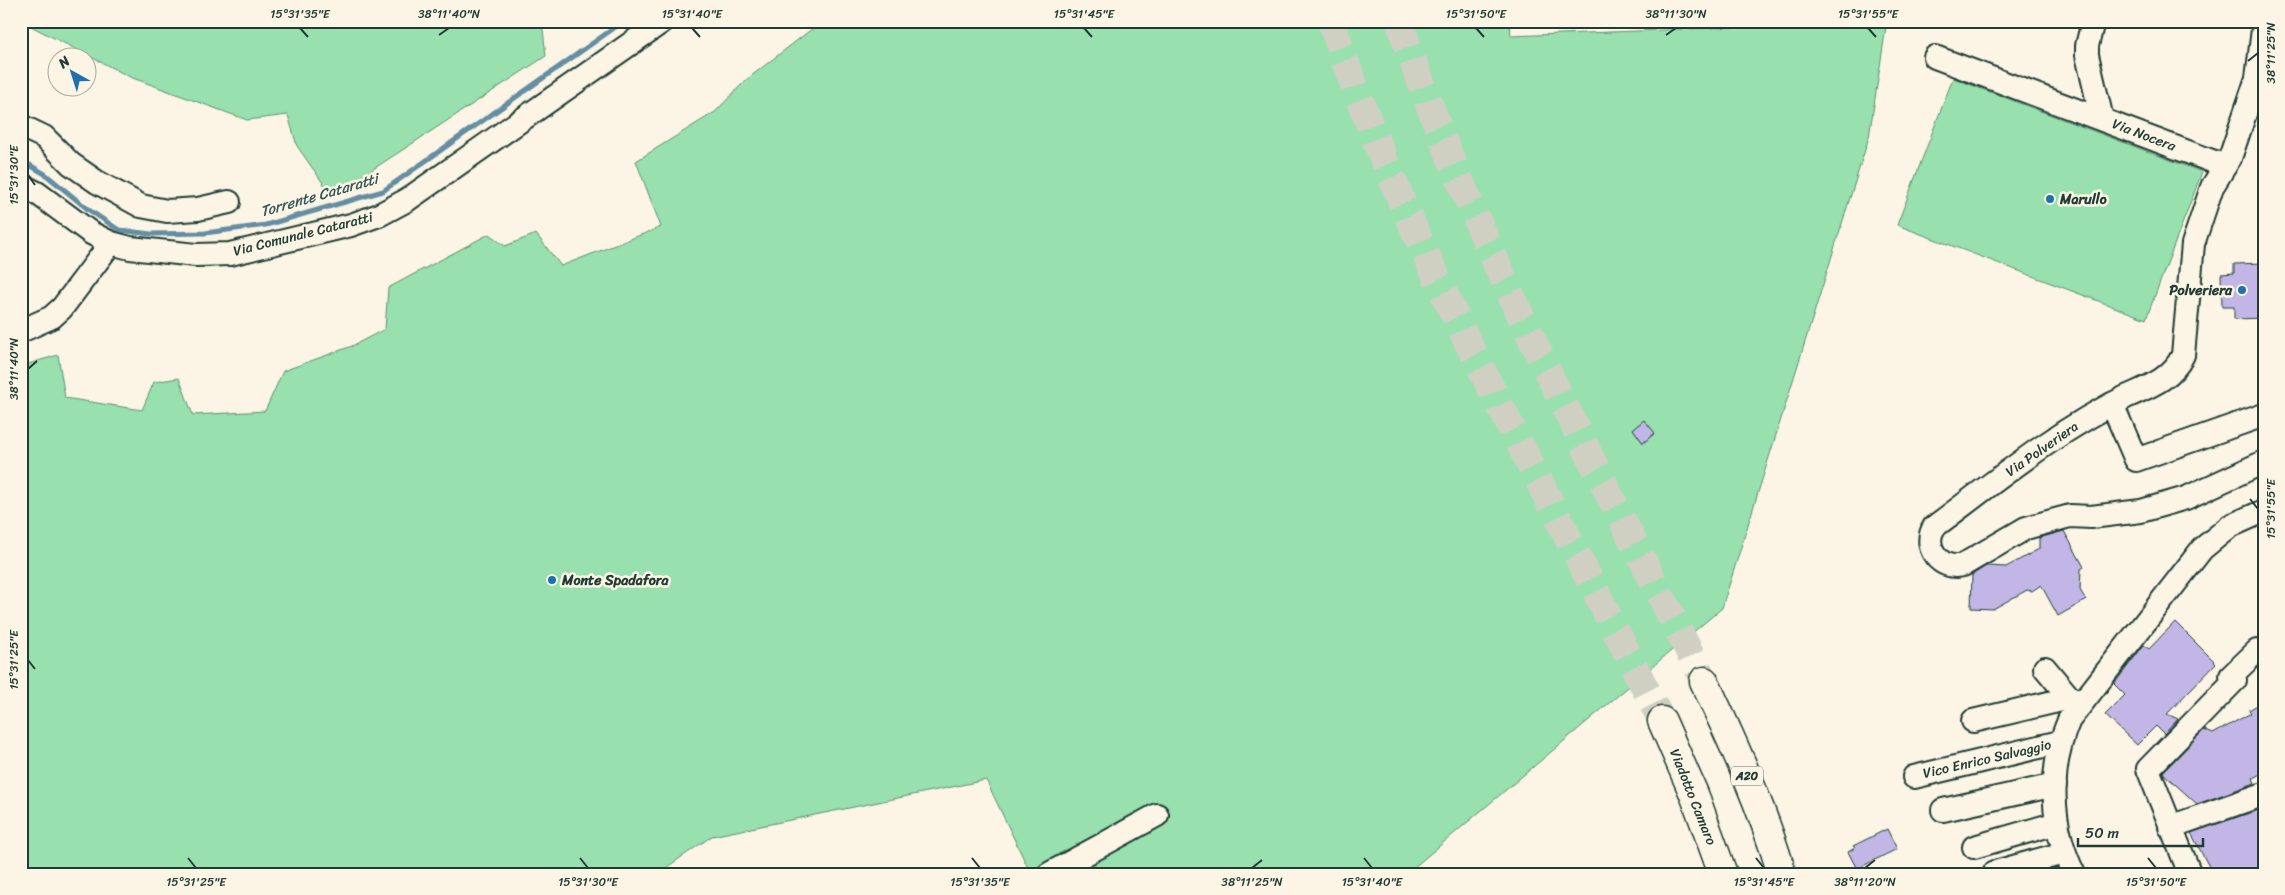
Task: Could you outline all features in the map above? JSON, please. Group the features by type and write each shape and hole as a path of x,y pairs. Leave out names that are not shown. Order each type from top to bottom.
{"highway":[{"name":"A20","path":"1704,681 1730,735 1761,810 1782,874"},
{"name":"Viadotto Camaro","path":"1662,721 1694,794 1722,874"}],"street":[{"name":"Via Comunale Cataratti","path":"21,185 37,193 91,233 111,243 130,248 196,255 230,254 351,225 379,215 407,200 663,21"},
{"name":"Via Nocera","path":"2093,21 2087,46 2087,55 2102,120 2225,166"},
{"name":"Via Polveriera","path":"2264,21 2257,78 2230,158 2212,188 2193,244 2183,355 2171,373 2156,384 2112,404 2067,429 1934,527 1931,532 1930,546 1940,561 1947,566 1956,567 1963,565 2012,535 2057,518 2070,516 2112,516 2141,511 2186,498 2264,462"},
{"path":"1935,57 2102,120"},
{"path":"21,126 44,137 71,164 97,182 141,206 167,211 198,209 229,202"},
{"path":"21,331 52,317 62,308 111,243"},
{"path":"2112,404 2136,460 2264,415"},
{"path":"2074,874 2064,853 2057,823 2055,770 2060,742 2076,700 2202,549 2230,526 2264,511"},
{"path":"2190,874 2148,769 2235,680 2231,676 2256,651"},
{"path":"2045,668 2076,700"},
{"path":"1973,721 2076,700"},
{"name":"Vico Enrico Salvaggio","path":"1914,777 2060,742"},
{"path":"1942,810 2055,784"},
{"path":"2170,828 2264,794"},
{"path":"1049,874 1111,838 1157,815"},
{"path":"1974,847 2057,823"},
{"path":"1995,872 2064,853"}],"green space":[{"path":"21,21 542,21 546,56 332,196 297,146 288,115 247,120 130,77 98,61 98,48 74,48"},
{"path":"822,21 1510,21 1511,36 1887,21 1869,137 1722,608 1406,874 1031,874 986,780 712,836 657,874 21,874 21,366 58,355 65,398 142,410 154,382 179,378 193,415 265,411 283,371 352,346 385,329 388,288 489,234 505,246 536,234 561,266 661,227 636,161 715,112 746,80"},
{"name":"Marullo","path":"1953,78 2202,172 2146,319 1897,225"}],"building":[{"name":"Polveriera","path":"2264,263 2264,318 2234,319 2234,307 2222,307 2221,274 2234,273 2234,264"},
{"path":"1644,420 1655,433 1643,443 1633,429"},
{"path":"2064,531 2084,567 2081,569 2080,590 2086,600 2058,616 2041,585 2032,591 2027,590 1993,609 1971,608 1972,575 1986,566 2006,567 2039,549 2039,538"},
{"path":"2175,622 2216,663 2167,714 2178,719 2164,734 2156,726 2137,745 2105,715 2125,695 2114,684 2144,645 2149,649"},
{"path":"2264,701 2264,772 2253,778 2255,783 2197,804 2165,775 2163,772 2204,730 2213,734 2251,713 2249,710"},
{"path":"2264,808 2264,874 2213,874 2191,833"},
{"path":"1887,829 1897,849 1857,869 1848,852 1855,848 1853,846"}],"waterway":[{"name":"Torrente Cataratti","path":"21,160 45,174 89,210 119,230 151,234 205,233 266,225 383,191 624,21"}],"tunnel":[{"path":"1331,21 1373,132 1445,295 1662,721"},
{"path":"1399,21 1430,107 1464,191 1501,274 1540,356 1704,681"}],"place":[{"name":"Marullo","path":"2050,199"},
{"name":"Polveriera","path":"2242,290"},
{"name":"Monte Spadafora","path":"552,580"}]}
